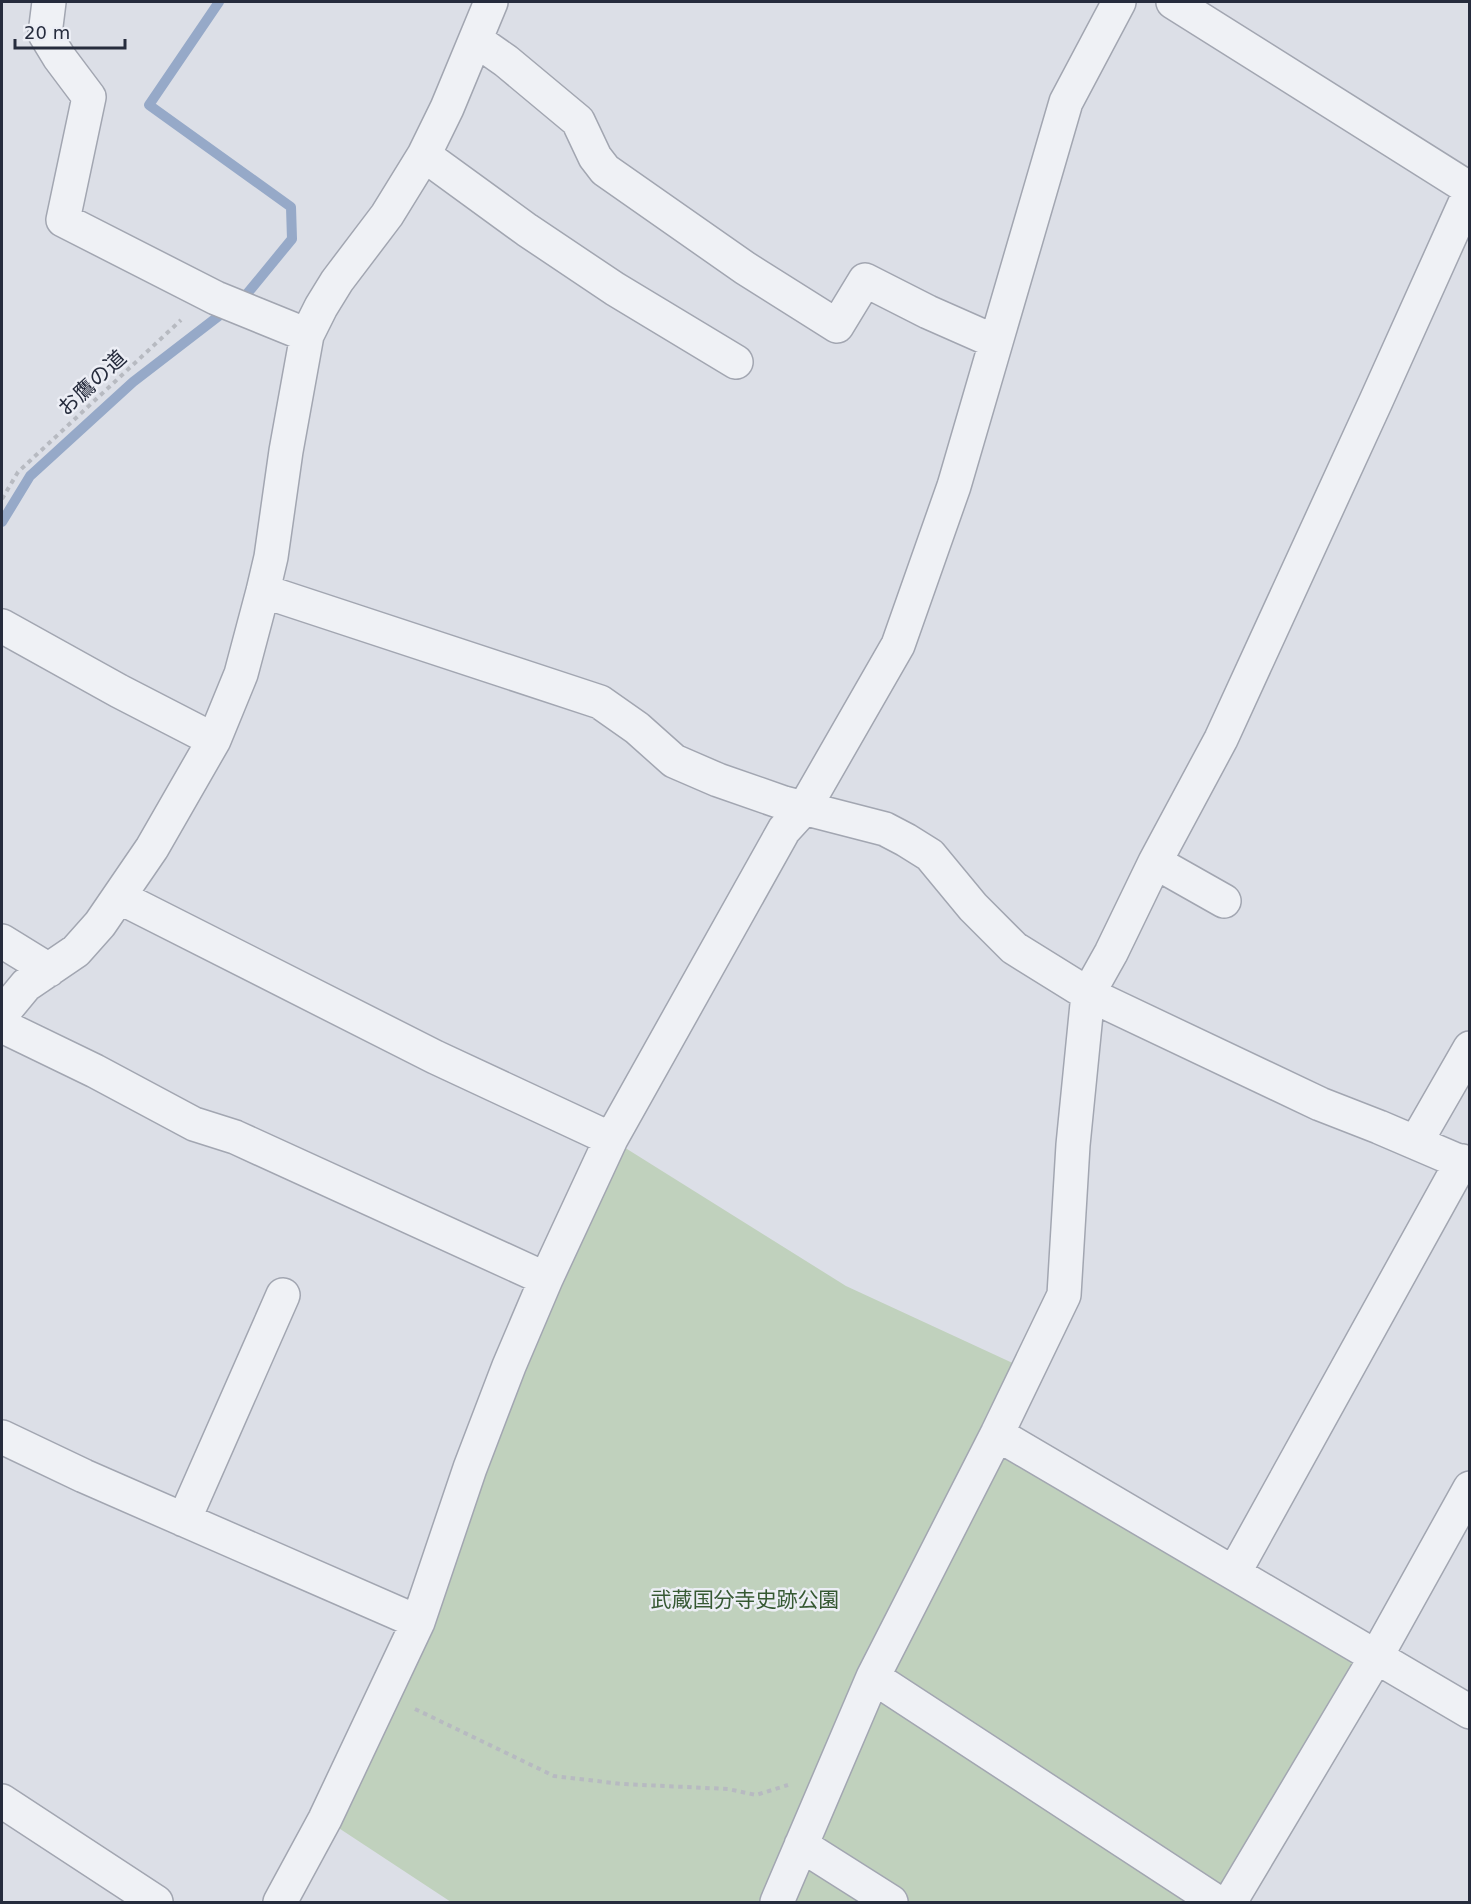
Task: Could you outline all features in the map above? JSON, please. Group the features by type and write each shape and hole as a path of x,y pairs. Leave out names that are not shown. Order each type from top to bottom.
{"street":[{"path":"49,2 45,34 89,97 63,220 213,296 307,335"},
{"path":"2,1014 26,985 76,951 100,924 152,849 214,740 241,674 271,557 286,451 307,335 337,281 387,215 424,155 491,2"},
{"path":"280,1902 325,1819 418,1622 470,1468 509,1365 611,1139 784,830 805,807 898,645 954,486 1066,102 1119,2"},
{"path":"777,1902 873,1677 997,1434 1064,1295 1073,1145 1088,994 1112,953 1155,862 1221,739 1468,197 1173,2"},
{"path":"476,40 506,61 578,121 595,158 605,170 745,268 837,326 865,280 928,312 996,342"},
{"path":"424,155 527,231 615,289 736,362"},
{"path":"263,591 600,702 637,728 674,761 717,780 885,829 930,855 973,907 1014,948 1088,994 1320,1104 1466,1163 1234,1573"},
{"path":"2,626 119,691 214,740"},
{"path":"1155,862 1224,901"},
{"path":"119,897 435,1057 611,1139"},
{"path":"2,941 49,970"},
{"path":"2,1026 95,1071 194,1124 235,1137 546,1279"},
{"path":"1416,1142 1470,1048"},
{"path":"184,1520 283,1295"},
{"path":"997,1434 1470,1712"},
{"path":"2,1437 84,1476 418,1622"},
{"path":"1230,1902 1376,1657 1470,1488"},
{"path":"873,1677 1217,1902"},
{"path":"2,1801 156,1902"},
{"path":"801,1845 891,1902"}],"path":[{"name":"お鷹の道","path":"2,499 18,472 213,296"},
{"path":"375,1712 418,1709 554,1776 622,1785 728,1789 756,1795 833,1771"}],"green space":[{"name":"武蔵国分寺史跡公園","path":"611,1139 846,1286 1028,1370 997,1434 1376,1657 1230,1902 451,1902 325,1819"}],"waterway":[{"path":"2,522 30,476 133,382 246,295 292,239 291,207 149,105 219,2"}]}
